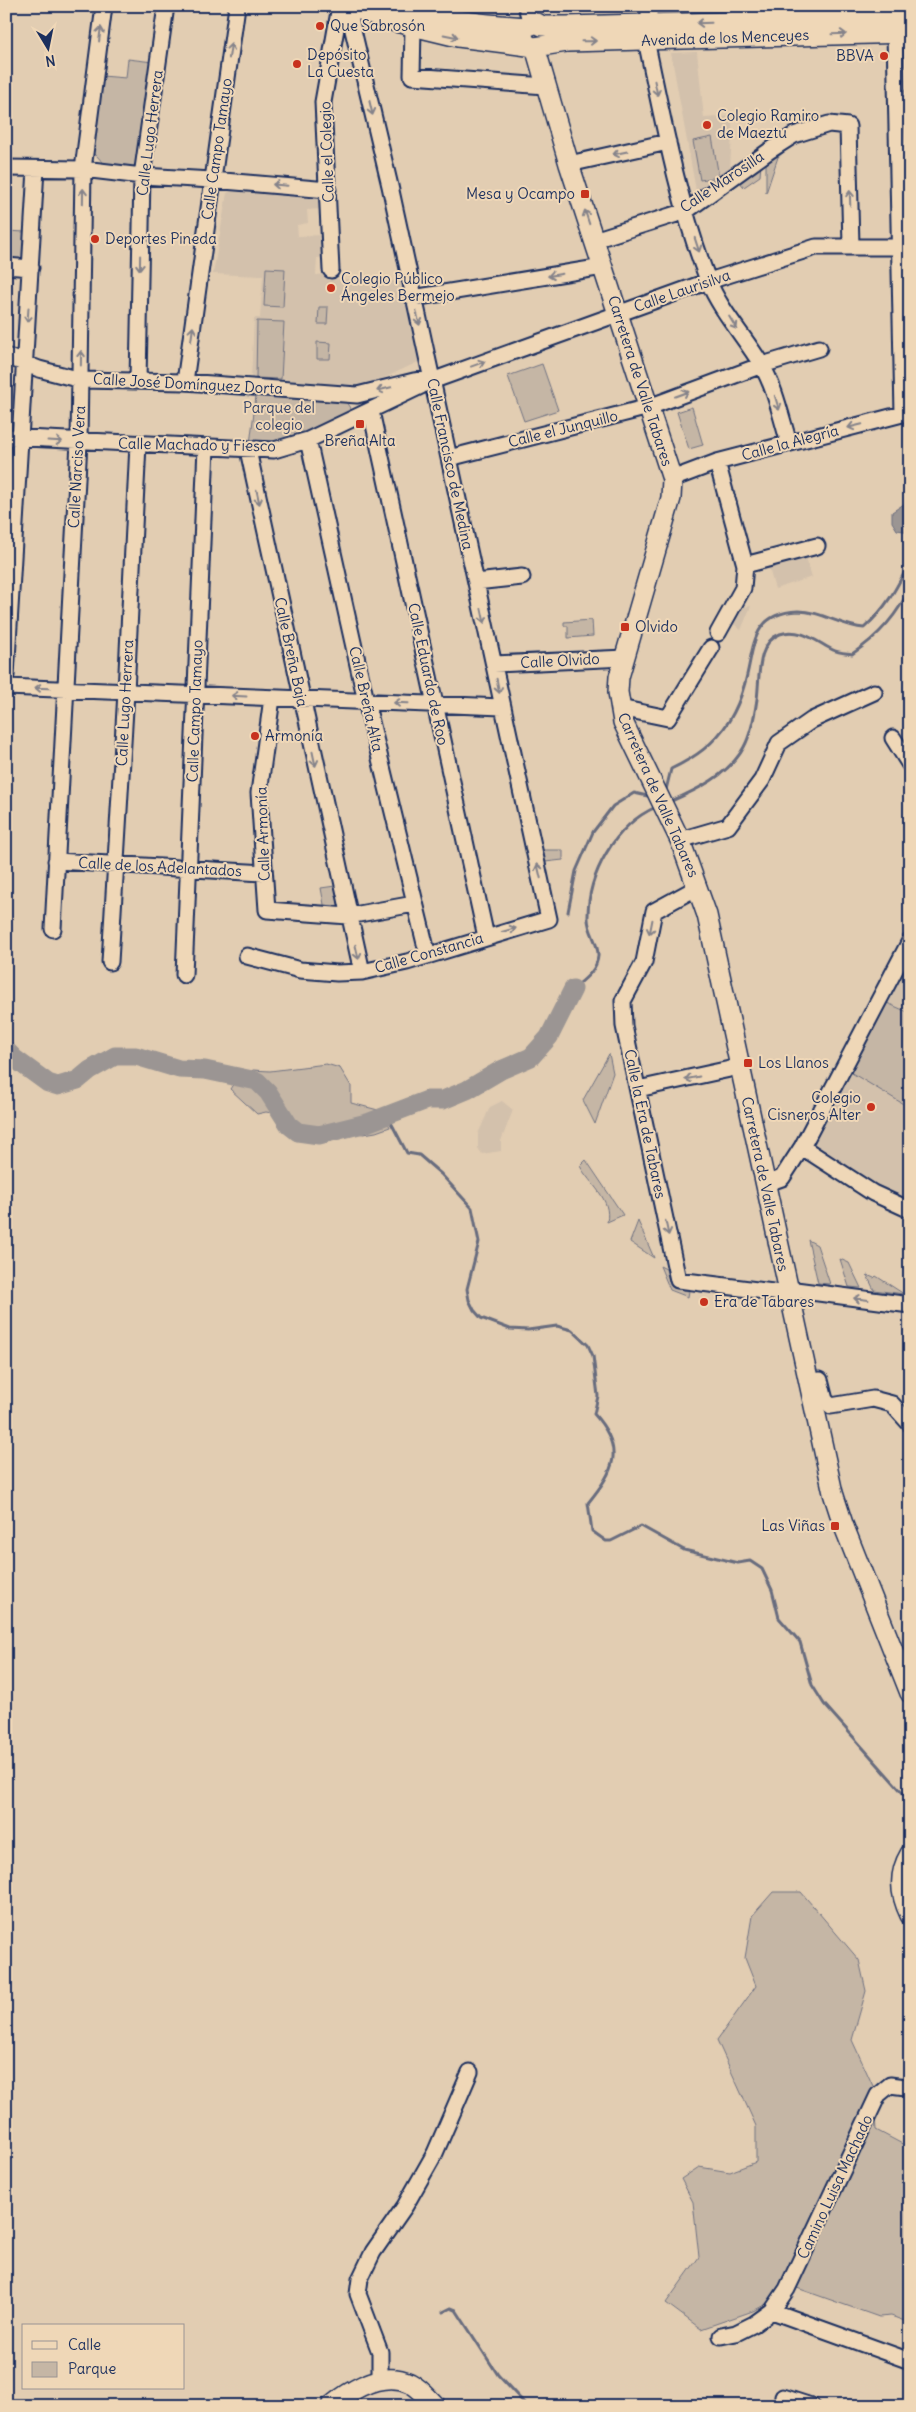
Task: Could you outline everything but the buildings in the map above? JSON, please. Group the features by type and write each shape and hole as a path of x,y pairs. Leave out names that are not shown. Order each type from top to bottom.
{"main road":[{"name":"Avenida de los Menceyes","path":"399,6 472,23 533,31"},
{"name":"Avenida de los Menceyes","path":"348,7 413,27 458,37 648,23 739,14 829,13 910,17"},
{"name":"Avenida de los Menceyes","path":"648,23 902,33"},
{"name":"Carretera de Valle Tabares","path":"533,31 545,86 569,164 672,479 671,498 619,676 620,708 623,722 641,754 680,840 698,887 725,993 739,1068 833,1493 843,1524 910,1693"},
{"path":"910,1854 905,1863 901,1888 904,1904 910,1915"},
{"path":"336,2404 363,2385 380,2380 409,2382 436,2406"}],"street":[{"name":"Calle Narciso Vera","path":"53,929 80,442 83,169 104,6"},
{"name":"Calle Lugo Herrera","path":"138,381 142,176 166,6"},
{"name":"Calle Campo Tamayo","path":"185,382 237,6"},
{"name":"Calle el Colegio","path":"331,270 323,102 348,7"},
{"name":"Calle Francisco de Medina","path":"348,7 432,380 549,919"},
{"path":"648,23 668,142 686,210 709,281 737,330 762,365 771,386 789,442"},
{"path":"413,27 412,76 545,86"},
{"path":"902,33 906,413"},
{"name":"Calle Marosilla","path":"594,240 686,210 794,135 829,124 848,126 851,246"},
{"path":"569,164 668,142"},
{"path":"6,168 83,169 142,176 328,190"},
{"path":"6,676 13,438 24,363 36,169"},
{"name":"Calle Laurisilva","path":"432,380 709,281 816,247 905,247"},
{"path":"6,266 31,268"},
{"path":"413,298 603,267"},
{"name":"Calle el Junquillo","path":"449,458 649,406 762,365 819,348"},
{"name":"Calle José Domínguez Dorta","path":"6,356 81,380 185,382 357,395 414,381 432,380"},
{"name":"Calle Machado y Fiesco","path":"13,438 274,450 308,440 432,380"},
{"name":"Calle Eduardo de Roo","path":"357,395 366,413 435,704 486,937"},
{"name":"Calle la Alegría","path":"672,479 717,462 906,413"},
{"name":"Calle Breña Alta","path":"308,440 366,702 428,956"},
{"name":"Calle Lugo Herrera","path":"110,962 117,864 138,444"},
{"name":"Calle Campo Tamayo","path":"184,975 206,447"},
{"name":"Calle Breña Baja","path":"248,450 348,916 362,972"},
{"path":"717,462 745,565 743,588 718,633"},
{"path":"745,565 817,546"},
{"path":"476,582 522,577"},
{"path":"620,708 668,718 711,648"},
{"name":"Calle Olvido","path":"494,664 625,658"},
{"path":"6,687 502,707"},
{"path":"680,840 728,826 762,780 779,743 812,720 874,692"},
{"name":"Calle Armonía","path":"272,698 259,793 267,910 348,916"},
{"path":"893,738 910,765"},
{"name":"Calle de los Adelantados","path":"56,861 264,873"},
{"name":"Calle la Era de Tabares","path":"698,887 654,912 644,962 623,1001 624,1026 678,1280 788,1292"},
{"path":"348,916 414,904"},
{"name":"Calle Constancia","path":"248,956 300,970 337,973 362,972 428,956 549,919"},
{"path":"765,1184 782,1178 802,1147 910,941"},
{"path":"638,1089 739,1068"},
{"path":"802,1147 873,1193 910,1210"},
{"path":"788,1292 910,1305"},
{"path":"808,1381 820,1380 825,1400 831,1406 873,1399 892,1404 910,1424"},
{"path":"380,2380 380,2352 360,2303 358,2288 360,2279 373,2252 405,2206 435,2153 470,2072"},
{"name":"Camino Luisa Machado","path":"772,2311 795,2275 820,2216 878,2094 890,2084 906,2087 910,2090"},
{"path":"721,2336 745,2330 772,2311 910,2361"},
{"path":"783,2397 812,2406"}],"shaded area":[{"name":"Colegio Ramiro de Maeztu","path":"697,52 704,118 732,116 732,133 730,170 697,196 671,53"},
{"name":"Colegio Público Ángeles Bermejo","path":"233,189 317,197 322,201 322,209 307,210 308,223 297,225 298,236 323,235 325,257 317,258 316,275 327,274 328,279 394,281 401,279 402,288 398,289 399,297 404,297 420,361 365,387 251,380 254,318 260,318 263,276 213,274 227,193"},
{"path":"904,504 910,504 910,532 897,530 892,522 892,512"},
{"path":"805,554 812,577 775,589 768,565"},
{"path":"751,606 741,630 729,620 737,608"},
{"name":"Colegio Cisneros Alter","path":"910,959 910,1200 884,1189 812,1142"},
{"path":"502,1101 513,1110 501,1141 501,1151 482,1154 478,1148 478,1134 490,1107"}],"green space":[{"path":"128,59 153,62 137,170 105,165 96,155 91,154 102,76 126,78"},
{"path":"712,137 719,177 700,180 693,141"},
{"path":"785,147 785,151 778,157 766,193 766,160"},
{"path":"761,164 760,176 744,187 738,180"},
{"path":"6,231 25,232 25,262 6,261"},
{"path":"266,268 285,269 283,307 264,306"},
{"path":"319,307 328,307 327,324 318,324"},
{"path":"257,321 284,322 281,379 256,378"},
{"path":"317,342 331,343 330,359 317,359"},
{"path":"542,364 558,410 524,421 508,376"},
{"name":"Parque del colegio","path":"257,388 346,402 350,408 349,413 325,425 289,438 250,444"},
{"path":"692,407 703,445 689,449 677,412"},
{"path":"592,620 593,636 568,638 568,626 564,626 564,622"},
{"path":"541,850 563,850 563,860 545,862"},
{"path":"335,886 339,909 325,910 321,888"},
{"path":"887,1003 910,1013 910,1108 850,1072"},
{"path":"609,1054 613,1073 595,1124 583,1100"},
{"path":"326,1064 340,1068 351,1086 351,1103 382,1111 390,1127 364,1134 310,1128 297,1124 289,1116 266,1112 257,1114 230,1089 234,1083 253,1070 270,1071"},
{"path":"586,1160 623,1215 607,1222 608,1213 603,1199 580,1166"},
{"path":"638,1221 654,1258 630,1242"},
{"path":"808,1240 817,1245 830,1284 818,1283"},
{"path":"840,1259 849,1263 861,1288 849,1287"},
{"path":"660,1266 666,1269 672,1286 689,1291 688,1297 670,1290"},
{"path":"867,1275 874,1278 876,1276 904,1294 874,1290"},
{"path":"773,1892 801,1892 859,1960 866,1991 852,2040 873,2086 876,2130 910,2148 910,2323 891,2316 879,2317 797,2288 753,2311 701,2329 666,2303 699,2257 693,2202 681,2179 699,2167 730,2172 756,2162 756,2126 717,2040 756,1986 745,1958 752,1916"}],"waterway":[{"path":"662,792 666,790 671,769 704,749 717,737 729,721 743,690 756,636 770,619 782,613 798,611 815,613 864,628 885,605 910,562"},
{"path":"669,802 711,781 738,757 749,736 754,717 763,653 772,639 780,634 794,632 808,636 835,651 852,654 870,641 893,616 910,587"},
{"path":"568,912 576,871 593,832 613,806 634,793 652,797"},
{"path":"573,989 589,975 597,961 598,951 588,919 592,885 598,869 606,853 628,826 641,815 656,807"},
{"path":"6,1050 15,1059 48,1083 58,1086 78,1080 90,1070 115,1056 136,1056 179,1069 205,1070 257,1081 268,1092 289,1125 298,1132 319,1135 367,1123 427,1100 443,1100 467,1090 501,1070 531,1057 549,1037 573,989"},
{"path":"387,1115 407,1153 419,1155 441,1174 472,1208 479,1242 467,1289 469,1300 474,1310 481,1318 510,1329 528,1330 557,1326 572,1330 588,1345 593,1356 598,1396 594,1414 610,1438 613,1449 610,1470 588,1503 592,1531 606,1541 611,1541 641,1526 684,1550 738,1563 750,1561 762,1569 772,1590 779,1618 800,1642 812,1685 824,1704 910,1801"},
{"path":"443,2312 451,2308 456,2310 498,2375 527,2406"}],"place":[{"name":"Que Sabrosón","path":"320,26"},
{"name":"BBVA","path":"884,56"},
{"name":"Depósito La Cuesta","path":"297,64"},
{"name":"Colegio Ramiro de Maeztu","path":"707,125"},
{"name":"Mesa y Ocampo","path":"585,194"},
{"name":"Deportes Pineda","path":"95,239"},
{"name":"Colegio Público Ángeles Bermejo","path":"331,288"},
{"name":"Breña Alta","path":"360,424"},
{"name":"Olvido","path":"625,627"},
{"name":"Armonía","path":"255,736"},
{"name":"Los Llanos","path":"748,1063"},
{"name":"Colegio Cisneros Alter","path":"871,1107"},
{"name":"Era de Tabares","path":"704,1302"},
{"name":"Las Viñas","path":"835,1526"}]}
